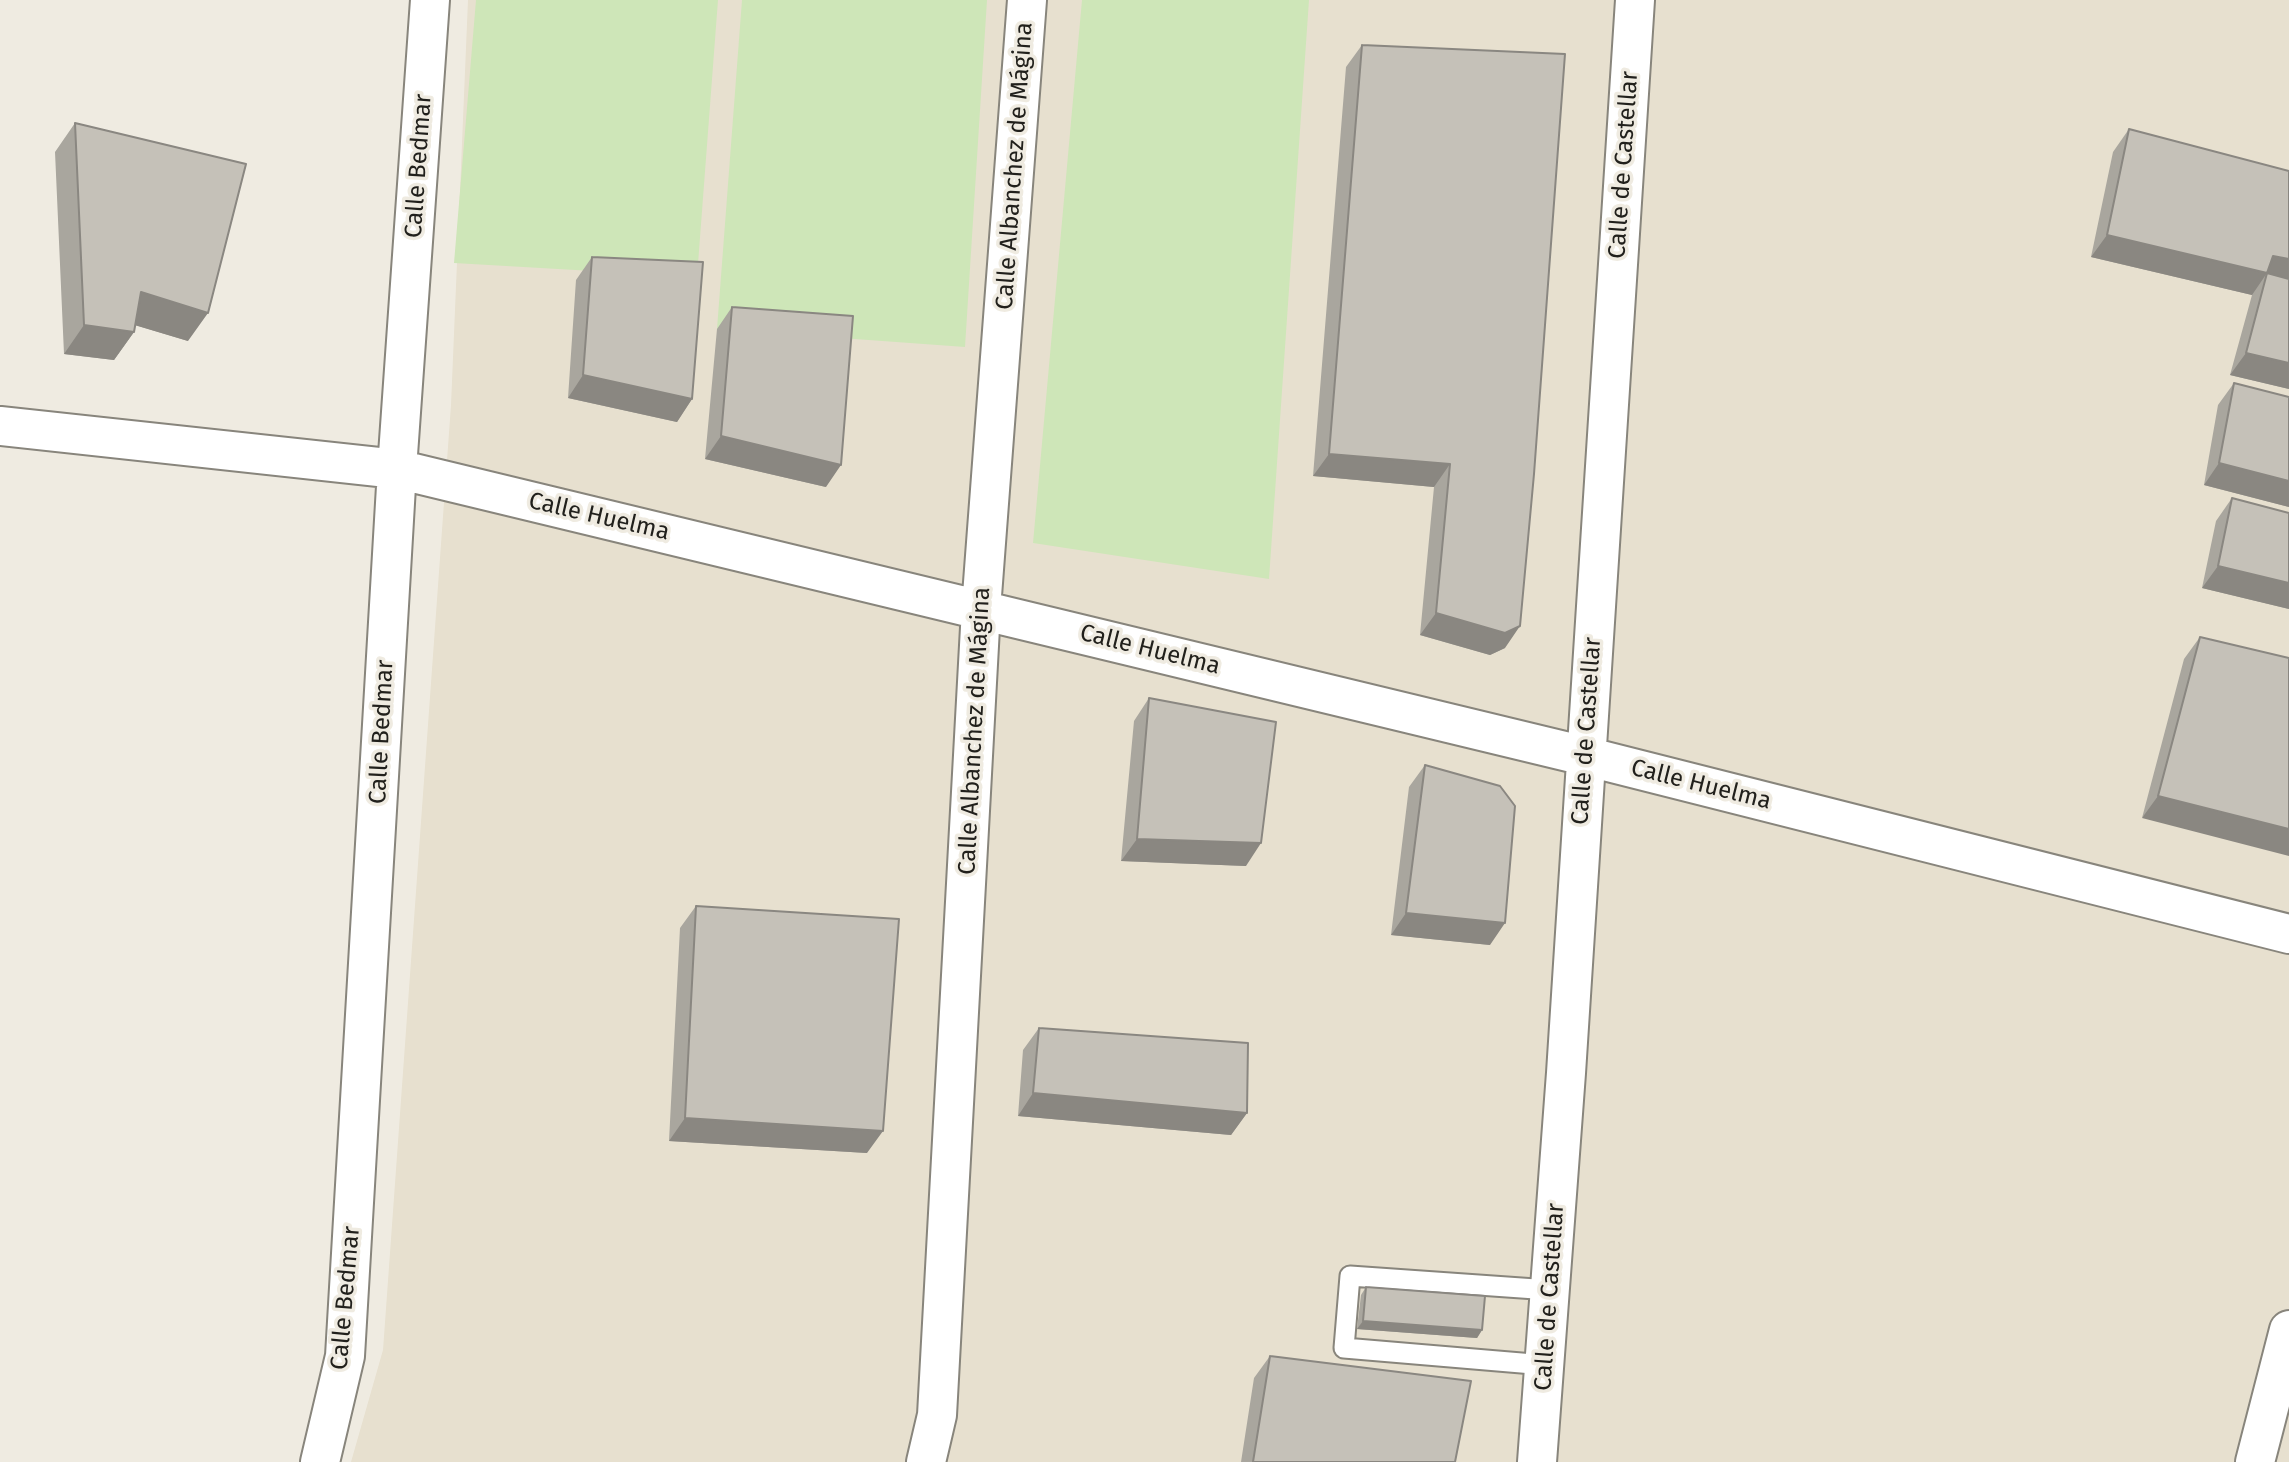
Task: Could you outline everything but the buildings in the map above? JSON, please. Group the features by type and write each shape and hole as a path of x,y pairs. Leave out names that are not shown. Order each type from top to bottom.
{"street":[{"name":"Calle Bedmar","path":"320,1462 345,1356 397,469 430,0"},
{"name":"Calle Albanchez de Mágina","path":"926,1462 937,1415 981,608 1027,0"},
{"name":"Calle de Castellar","path":"1537,1462 1566,1073 1635,0"},
{"name":"Calle Huelma","path":"0,426 397,469 1585,756 2289,934"},
{"path":"2255,1462 2289,1330"}],"lane":[{"path":"1545,1365 1344,1348 1350,1276 1550,1290"}],"shaded area":[{"path":"468,0 2289,0 2289,1462 351,1462 383,1350 451,405"}],"green space":[{"path":"476,0 718,0 697,277 454,263"},
{"path":"742,0 987,0 965,347 717,329"},
{"path":"1082,0 1309,0 1269,579 1033,543"}]}
